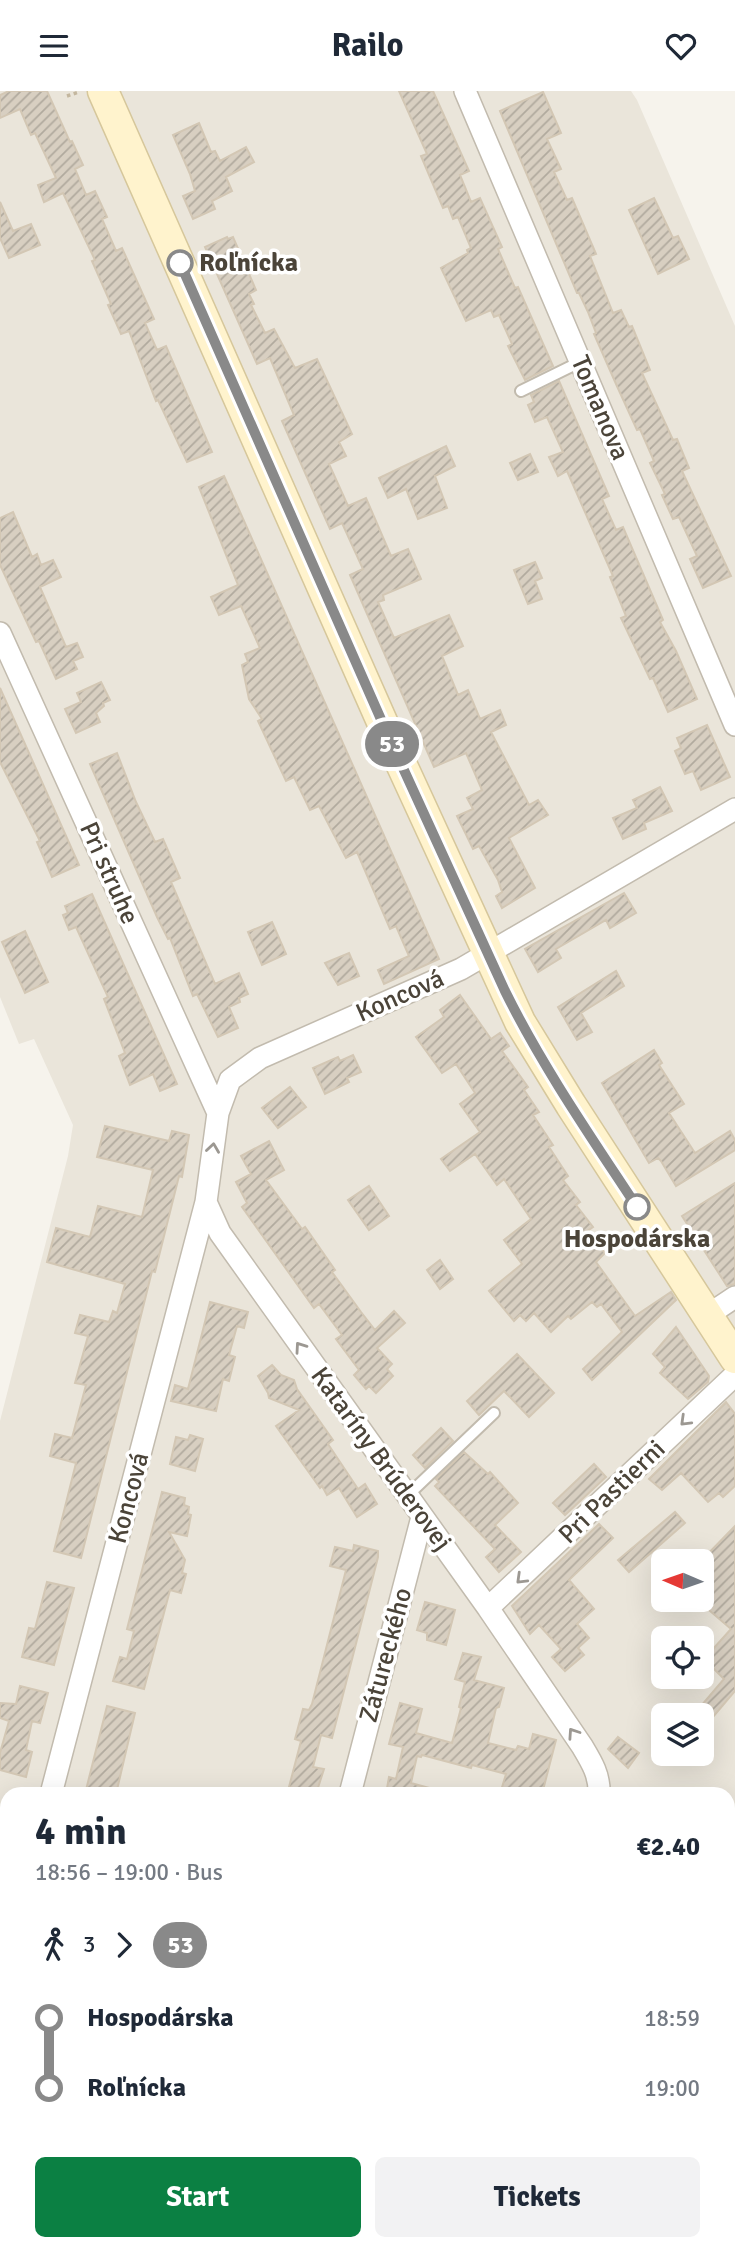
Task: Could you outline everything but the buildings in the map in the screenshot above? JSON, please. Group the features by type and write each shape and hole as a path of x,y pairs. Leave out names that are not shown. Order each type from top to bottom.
{"street":[{"path":"103,91 132,151 382,721 520,1021 735,1359"},
{"name":"Tomanova","path":"465,91 735,725"},
{"name":"Pri struhe","path":"0,633 218,1113"},
{"path":"487,952 735,810"},
{"name":"Koncová","path":"218,1113 230,1080 260,1058 460,969 487,952"},
{"path":"205,1202 218,1113"},
{"name":"Koncová","path":"53,1787 205,1202"},
{"name":"Kataríny Brúderovej","path":"205,1202 220,1233 488,1608 591,1761 599,1781 599,1787"},
{"path":"708,1315 735,1297"},
{"name":"Pri Pastierni","path":"488,1608 735,1375"},
{"name":"Zátureckého","path":"352,1787 422,1517"}],"lane":[{"path":"521,391 580,362"},
{"path":"407,1496 494,1413"}],"path":[{"path":"67,96 81,91"}],"shaded area":[{"path":"0,91 631,91 735,326 735,1787 0,1787 0,1421 68,1156 73,1125 34,1039 19,1044 0,997"}],"bus line":[{"name":"53","path":"180,263 278,489 505,991 571,1105 637,1207"}],"place":[{"name":"Roľnícka","path":"180,263"},
{"name":"Hospodárska","path":"637,1207"}]}
